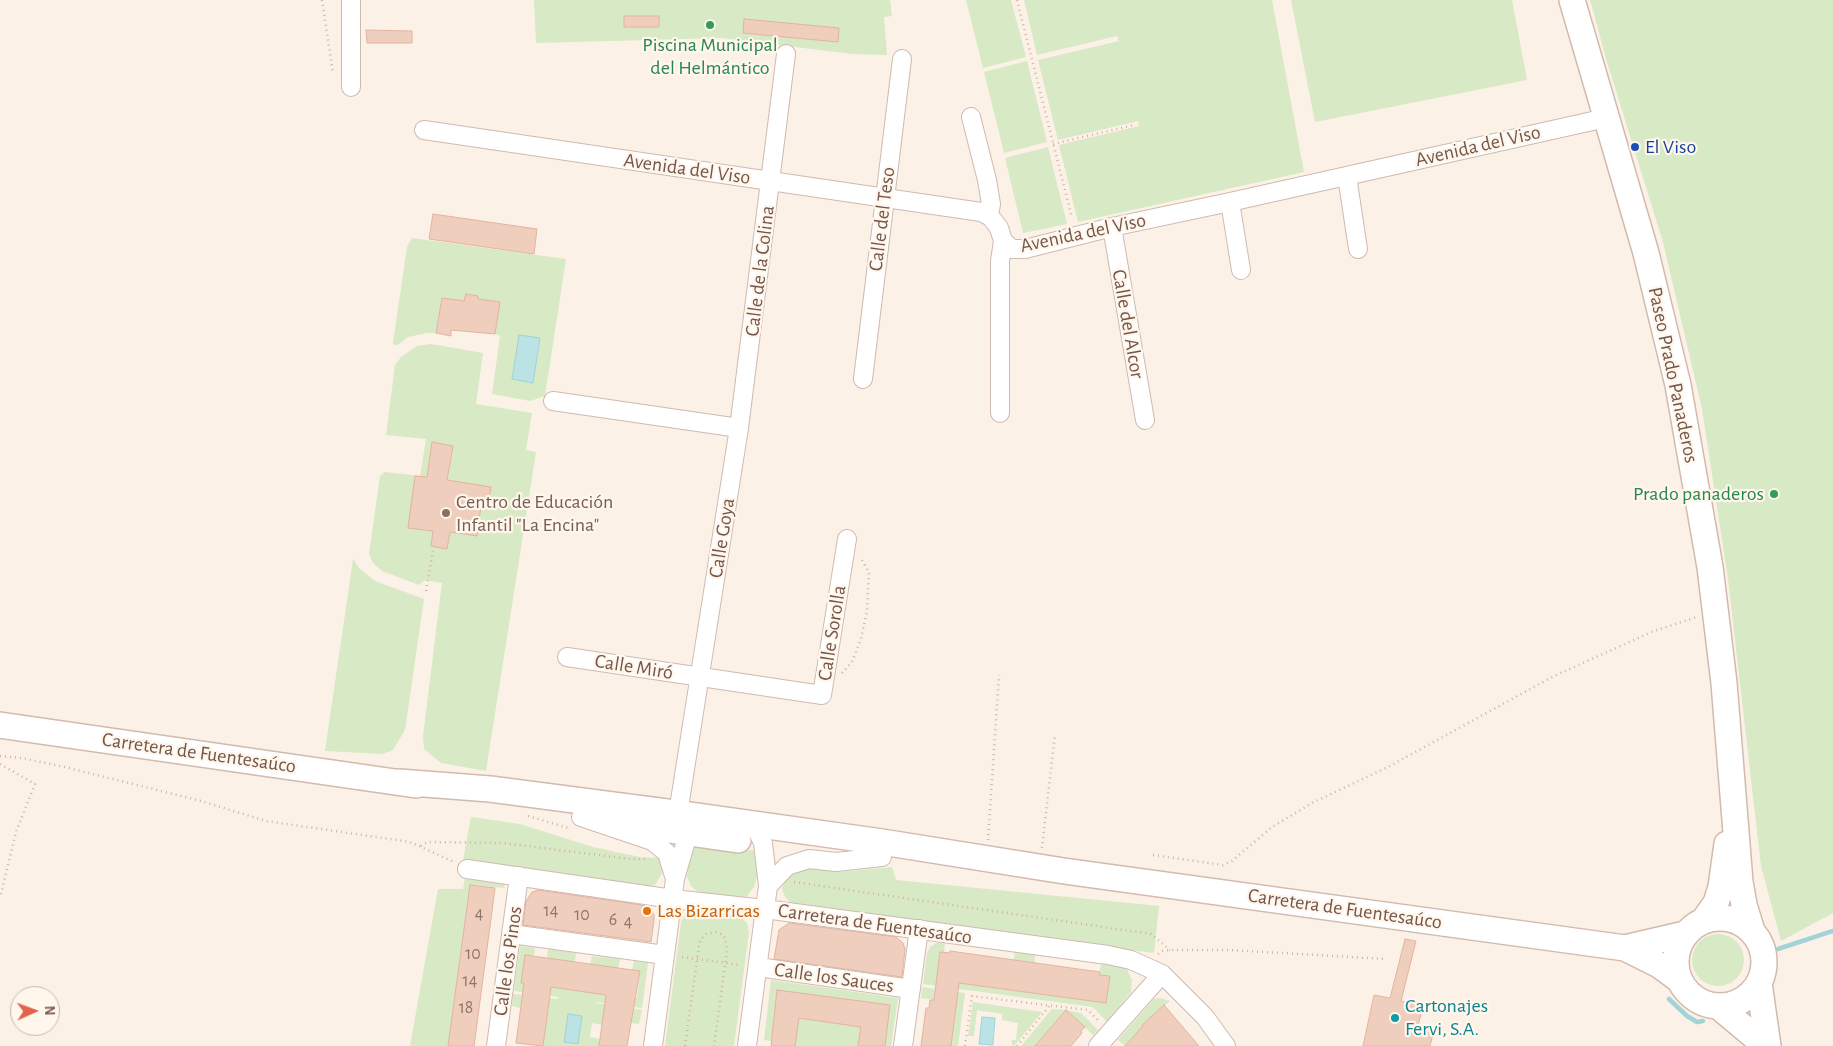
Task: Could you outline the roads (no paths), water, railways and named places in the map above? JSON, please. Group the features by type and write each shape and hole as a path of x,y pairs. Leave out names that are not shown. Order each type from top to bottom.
{"main road":[{"name":"Paseo Prado Panaderos","path":"1572,0 1646,252 1678,385 1710,567 1724,683 1740,882 1744,905 1752,931"},
{"name":"Carretera de Fuentesaúco","path":"0,725 399,782 632,825 685,824"},
{"name":"Carretera de Fuentesaúco","path":"399,782 490,789 685,824"},
{"name":"Paseo Prado Panaderos","path":"1694,927 1716,903 1721,888 1734,789"},
{"path":"685,824 759,834"},
{"name":"Carretera de Fuentesaúco","path":"759,834 828,835 1064,871 1625,948 1659,965 1678,979"},
{"name":"Carretera de Fuentesaúco","path":"759,834 882,857 1064,871"},
{"path":"1721,917 1738,921 1752,931 1762,947 1764,956 1763,974 1749,996 1735,1004 1719,1007 1702,1004 1687,994 1678,979 1675,964 1677,948 1694,927 1721,917"},
{"name":"Carretera de Fuentesaúco","path":"1625,948 1694,927"},
{"path":"1759,983 1767,1046"},
{"path":"1719,1007 1767,1046"}],"street":[{"path":"351,0 351,87"},
{"name":"Calle de la Colina","path":"739,428 786,54"},
{"name":"Calle del Teso","path":"863,379 902,59"},
{"path":"971,117 987,180 991,204 990,216"},
{"name":"Avenida del Viso","path":"424,130 981,212 990,216 999,228 1003,242 1012,249 1025,249 1112,227 1606,118"},
{"path":"1347,176 1358,249"},
{"path":"1230,202 1241,270"},
{"name":"Calle del Alcor","path":"1112,227 1145,420"},
{"path":"1000,413 1000,261 1003,242"},
{"path":"554,401 739,428"},
{"name":"Calle Goya","path":"675,879 685,824 679,807 739,428"},
{"name":"Calle Sorolla","path":"701,677 822,696 846,547"},
{"name":"Calle Miró","path":"567,657 701,677"},
{"path":"581,817 652,841 666,854 675,879 653,1046"},
{"path":"747,1046 752,967 772,883 759,834"},
{"path":"772,883 788,866 809,859 836,862 882,857"},
{"name":"Carretera de Fuentesaúco","path":"467,869 673,899 766,909 1108,955 1131,960 1155,970"},
{"name":"Calle los Pinos","path":"496,1046 519,876"},
{"path":"903,1046 919,929"},
{"path":"511,934 666,955"},
{"name":"Calle los Sauces","path":"752,967 911,989"},
{"path":"1098,1046 1155,970 1205,1017 1226,1046"}],"water":[{"path":"519,335 540,338 533,383 512,379"},
{"path":"568,1014 582,1016 578,1044 564,1042"},
{"path":"982,1017 995,1018 993,1045 979,1044"}],"waterway":[{"path":"1778,949 1833,931"},
{"path":"1669,999 1687,1016 1697,1022 1703,1021"}],"place":[{"name":"Piscina Municipal del Helmántico","path":"710,25"},
{"name":"El Viso","path":"1635,147"},
{"name":"Prado panaderos","path":"1774,494"},
{"name":"Centro de Educación Infantil \"La Encina\"","path":"446,513"},
{"name":"Las Bizarricas","path":"647,911"},
{"name":"Cartonajes Fervi, S.A.","path":"1395,1018"}]}
